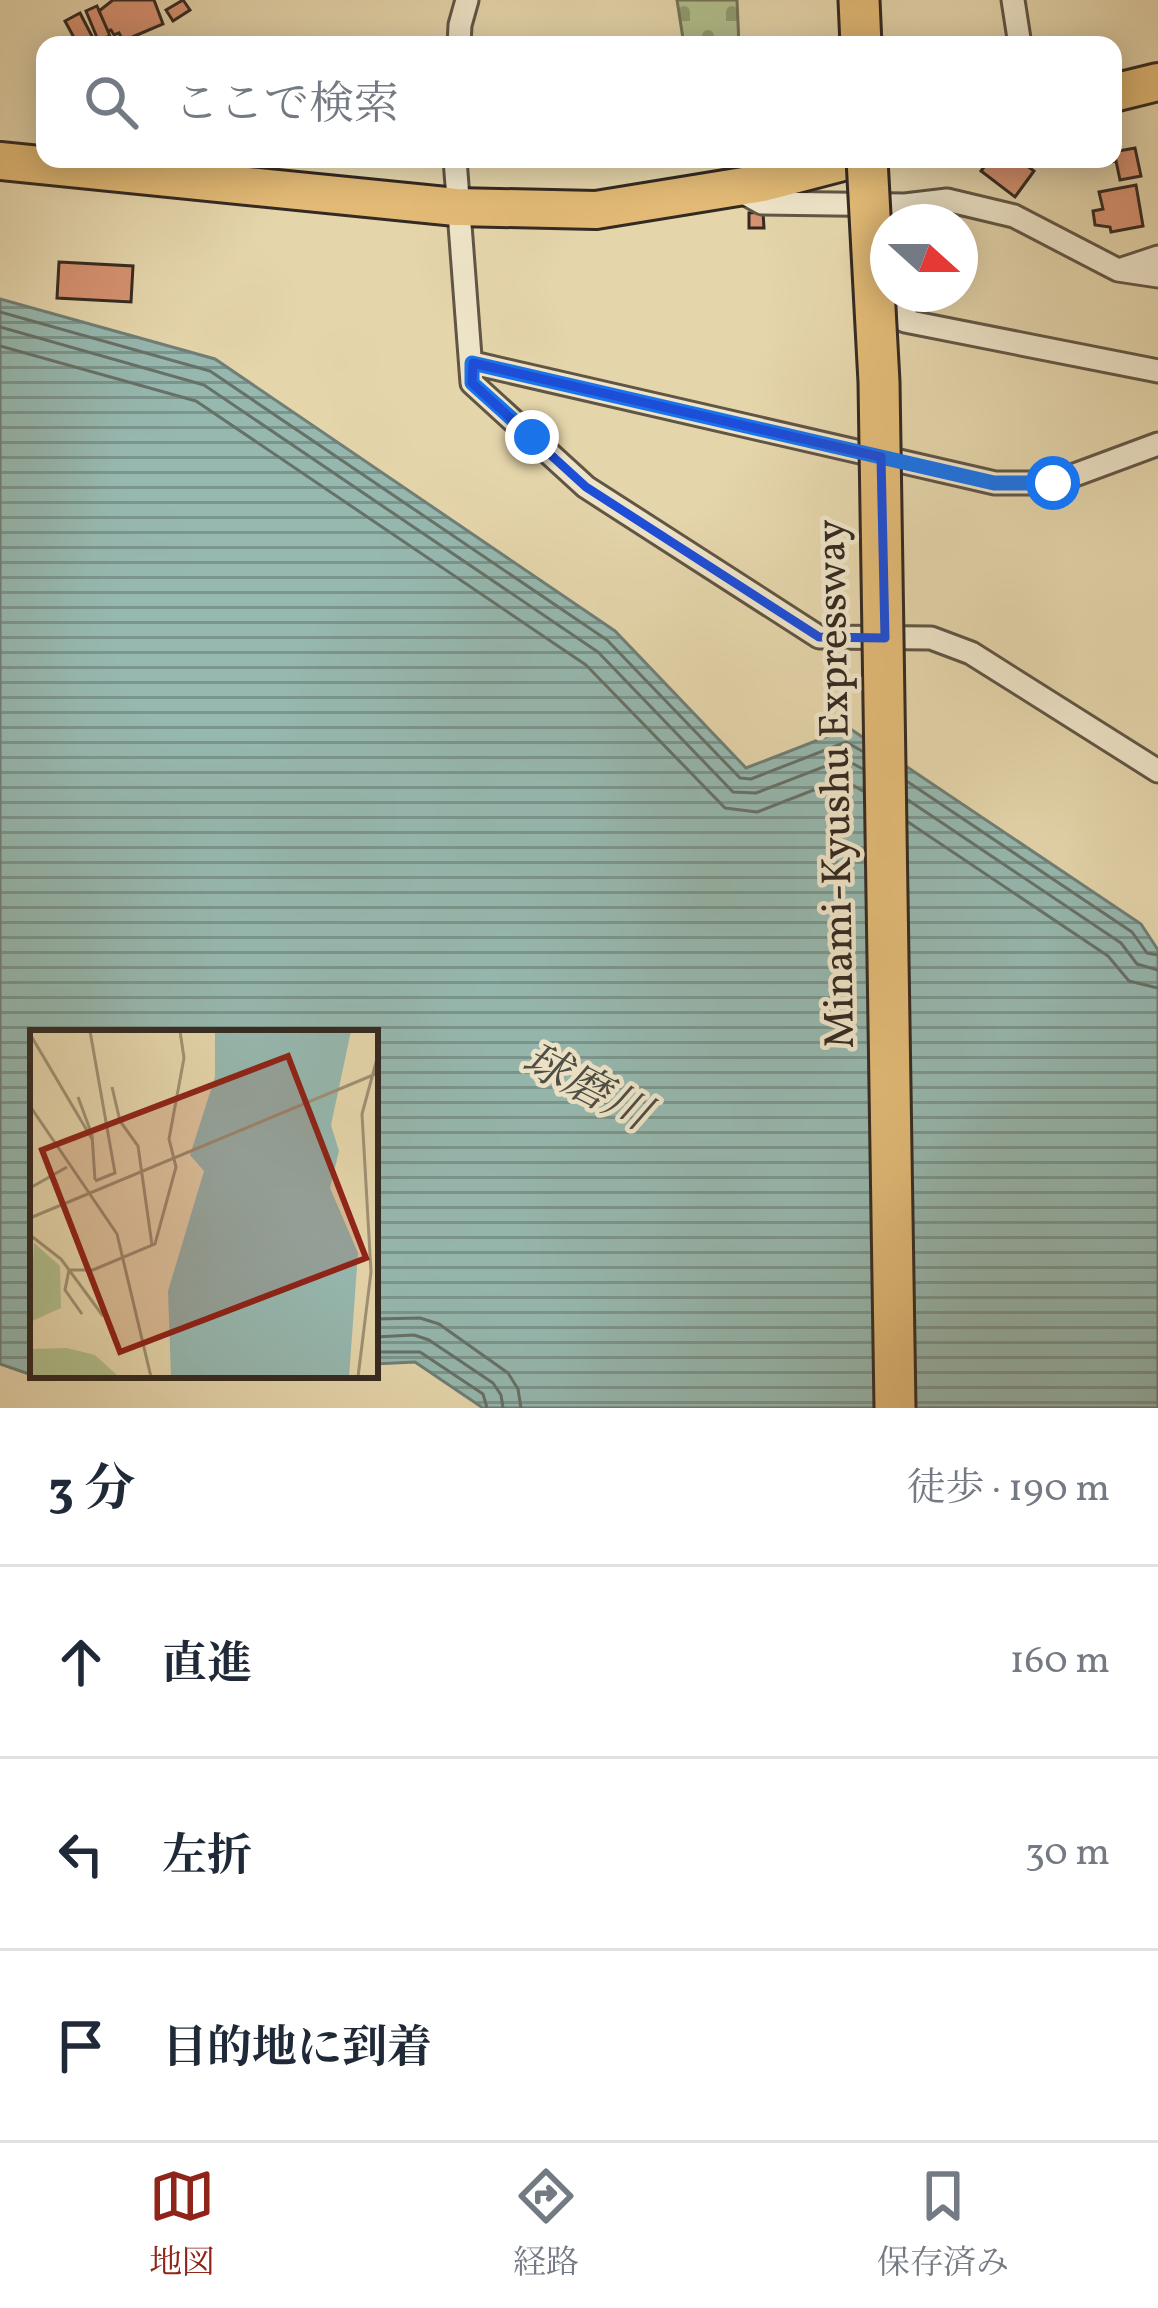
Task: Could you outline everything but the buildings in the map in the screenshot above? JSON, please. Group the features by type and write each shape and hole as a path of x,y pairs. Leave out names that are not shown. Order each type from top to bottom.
{"highway":[{"path":"859,0 861,36"},
{"path":"1122,92 1158,82"},
{"path":"0,161 36,165"},
{"path":"69,168 456,207 596,210 734,188 817,168"},
{"name":"Minami-Kyushu Expressway","path":"867,168 880,429 895,1408"}],"street":[{"path":"461,36 467,0"},
{"path":"1013,0 1019,36"},
{"path":"455,168 472,383 586,487 818,638 931,638 971,653 1158,771"},
{"path":"734,188 762,203 870,211"},
{"path":"933,204 946,200 963,204"},
{"path":"978,208 1014,216 1118,270 1158,276"},
{"path":"1118,270 1158,257"},
{"path":"905,312 905,321 1158,371"},
{"path":"472,363 994,483 1053,483 1158,444"}],"highlighted area":[{"path":"473,363 881,457 885,638 819,637 586,487 472,383"}],"green space":[{"path":"677,0 737,0 739,36 683,36"}],"water":[{"name":"球磨川","path":"0,299 215,359 615,631 746,768 849,728 1141,924 1158,950 1158,1408 483,1408 415,1362 378,1364 378,1030 30,1030 30,1374 0,1364"}],"route":[{"path":"532,437 472,383 472,363 994,483 1053,483"}]}
